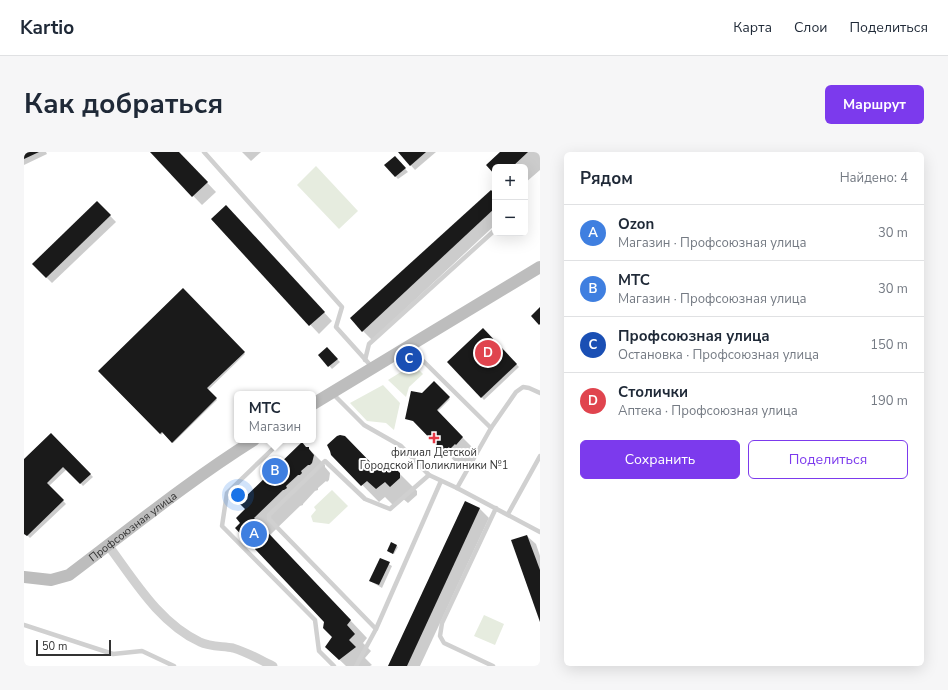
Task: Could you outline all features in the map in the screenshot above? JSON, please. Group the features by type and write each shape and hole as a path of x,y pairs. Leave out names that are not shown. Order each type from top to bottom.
{"main road":[{"path":"316,402 332,393 369,364 408,347 540,267"},
{"name":"Профсоюзная улица","path":"24,577 50,580 69,575 163,503 249,443"}],"street":[{"path":"108,545 150,601 165,617 183,632 202,643 234,648 273,666"}],"lane":[{"path":"204,152 342,307 336,327 369,364"},
{"path":"369,364 369,344 492,233"},
{"path":"408,347 491,428"},
{"path":"457,488 491,428 516,392 523,387 530,388 540,393"},
{"path":"332,393 364,424 401,446 429,475 508,514 540,532"},
{"path":"279,443 227,493 222,526 315,620 319,651 334,666"},
{"path":"508,514 540,456"},
{"path":"376,629 269,519 269,515 325,461 365,499 390,509 429,475"},
{"path":"356,666 376,629 440,481"},
{"path":"493,666 444,643 440,636 442,623 496,508"},
{"path":"24,625 113,654 142,651 174,666"}],"shaded area":[{"path":"316,166 358,211 339,229 297,185"},
{"path":"409,367 419,370 423,374 409,387 406,397 388,380"},
{"path":"383,385 400,403 394,430 386,423 367,421 350,403"},
{"path":"332,490 348,506 329,524 313,522 311,516 316,510 314,507"},
{"path":"484,615 504,624 495,645 474,636"}],"building":[{"path":"24,152 39,152 24,159"},
{"path":"150,152 179,152 208,182 192,197"},
{"path":"398,152 426,152 410,166"},
{"path":"500,152 528,152 515,164 492,164 492,172 486,165"},
{"path":"395,156 406,168 395,177 384,165"},
{"path":"491,190 492,191 492,211 362,332 350,318"},
{"path":"97,201 111,215 46,278 32,264"},
{"path":"226,205 325,312 309,326 211,219"},
{"path":"183,288 245,352 207,388 217,398 172,443 162,432 160,434 98,371"},
{"path":"540,307 540,324 539,325 531,316"},
{"path":"483,328 517,364 481,398 447,362"},
{"path":"327,347 338,359 328,367 318,355"},
{"path":"434,381 450,397 437,410 463,437 456,445 455,444 450,449 449,447 443,452 413,421 405,419 411,391 422,393"},
{"path":"51,433 91,474 80,484 63,467 47,483 64,500 27,536 24,534 24,459"},
{"path":"340,435 345,436 377,469 388,461 400,473 400,478 390,487 385,482 376,489 367,481 361,486 331,455 327,445"},
{"path":"301,443 306,447 309,447 314,455 312,463 301,471 302,473 300,475 298,475 286,486 287,488 283,490 254,518 351,620 347,625 355,634 349,640 356,647 339,660 325,647 332,637 323,628 324,622 235,528 240,523 236,518 245,509 239,503"},
{"path":"465,501 480,508 407,666 388,666"},
{"path":"527,535 540,570 540,622 511,540"},
{"path":"391,542 397,545 393,554 387,551"},
{"path":"380,558 390,562 379,585 369,581"}],"place":[{"name":"Столички","path":"488,353"},
{"name":"Профсоюзная улица","path":"409,359"},
{"name":"филиал Детской Городской Поликлиники №1","path":"434,438"},
{"name":"МТС","path":"275,471"},
{"name":"Ozon","path":"254,534"}]}
